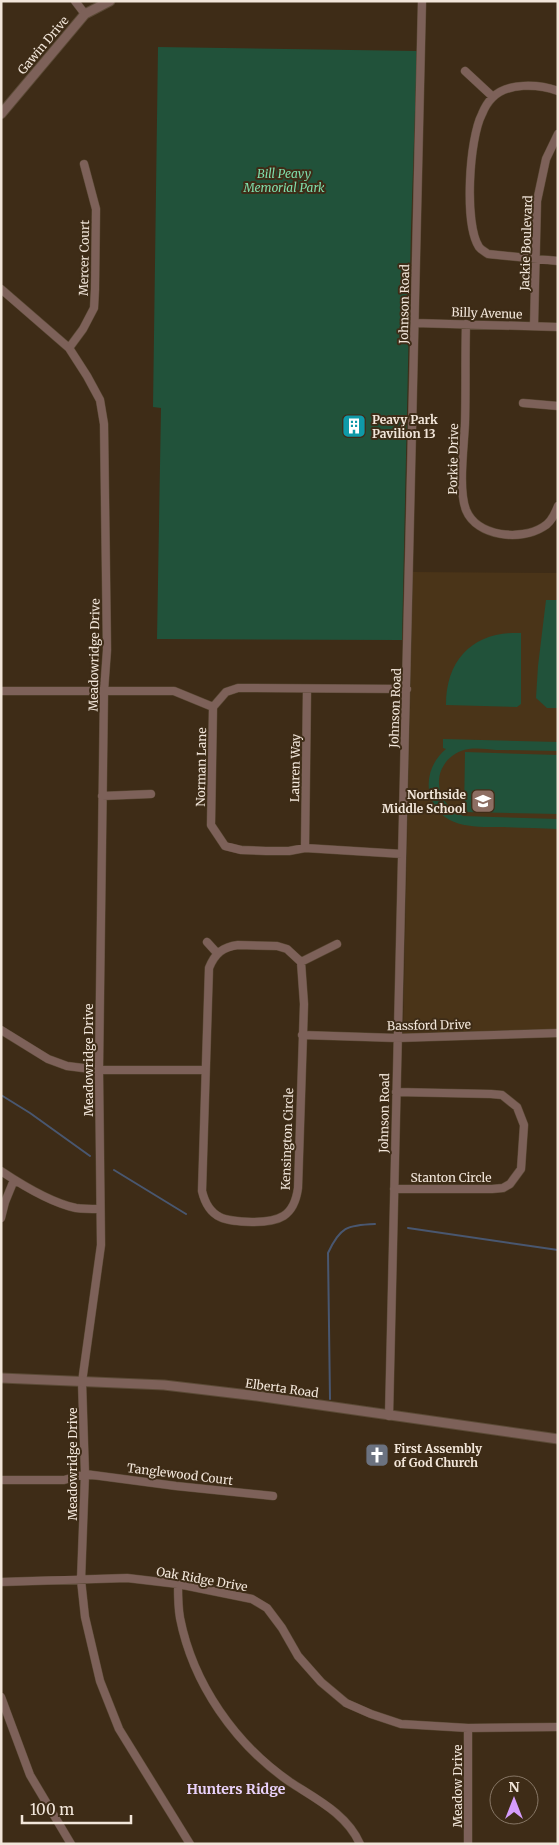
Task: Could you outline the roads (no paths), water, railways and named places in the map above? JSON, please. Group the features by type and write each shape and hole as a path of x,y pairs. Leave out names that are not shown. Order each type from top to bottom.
{"street":[{"path":"75,1 85,14"},
{"name":"Gawin Drive","path":"1,114 85,14 110,1"},
{"name":"Johnson Road","path":"389,1416 422,1"},
{"path":"465,71 493,98"},
{"path":"558,91 548,88 511,87 493,98 481,115 473,146 470,178 472,222 479,248 488,254 558,261"},
{"name":"Jackie Boulevard","path":"534,326 537,201 546,159 558,134"},
{"name":"Mercer Court","path":"69,348 83,329 94,308 96,209 84,164"},
{"name":"Meadowridge Drive","path":"1,289 69,348 100,400 104,424 107,650 104,691 99,1070 101,1245 82,1382 85,1474 82,1580 84,1617 100,1681 119,1729 190,1844"},
{"name":"Billy Avenue","path":"415,323 558,327"},
{"name":"Porkie Drive","path":"466,324 462,498 467,512 477,524 493,532 511,535 529,534 544,527 554,516 558,506"},
{"path":"523,403 558,406"},
{"path":"1,691 174,691 213,707 226,692 238,688 407,689"},
{"name":"Lauren Way","path":"305,848 307,689"},
{"name":"Norman Lane","path":"213,707 212,825 225,846 241,850 289,851 305,848 402,854"},
{"path":"102,796 151,794"},
{"path":"207,942 217,953 238,944 277,946 287,949 301,962 337,944"},
{"name":"Kensington Circle","path":"217,953 209,968 207,979 202,1191 205,1202 212,1212 219,1217 231,1221 269,1222 284,1217 296,1201 304,1004 301,962"},
{"path":"1,1030 48,1059 67,1066 99,1070 205,1070"},
{"name":"Bassford Drive","path":"302,1035 397,1038 558,1033"},
{"name":"Stanton Circle","path":"394,1189 502,1188 516,1177 521,1169 524,1134 522,1116 517,1107 502,1095 396,1092"},
{"path":"1,1171 14,1180 50,1198 76,1208 100,1209"},
{"path":"1,1218 14,1180"},
{"name":"Elberta Road","path":"1,1378 164,1385 257,1396 558,1439"},
{"path":"1,1480 64,1480 85,1474"},
{"name":"Tanglewood Court","path":"85,1474 273,1496"},
{"name":"Oak Ridge Drive","path":"1,1582 128,1578 178,1584 252,1599 267,1608 282,1628 298,1656 322,1682 346,1703 370,1714 401,1724 468,1728 558,1727"},
{"path":"178,1584 180,1617 188,1651 202,1684 229,1725 264,1763 323,1802 344,1820 360,1844"},
{"path":"1,1697 30,1775 71,1844"},
{"name":"Meadow Drive","path":"468,1728 468,1844"}],"waterway":[{"path":"1,1095 30,1113 90,1156"},
{"path":"114,1170 186,1214"},
{"path":"330,1399 328,1253 336,1238 346,1229 358,1225 375,1224"},
{"path":"408,1228 558,1250"}],"place":[{"name":"Peavy Park Pavilion 13","path":"354,426"},
{"name":"Northside Middle School","path":"483,801"},
{"name":"First Assembly of God Church","path":"377,1455"}],"district":[{"name":"Hunters Ridge","path":"236,1789"}],"park label":[{"name":"Bill Peavy Memorial Park","path":"284,180"}]}
